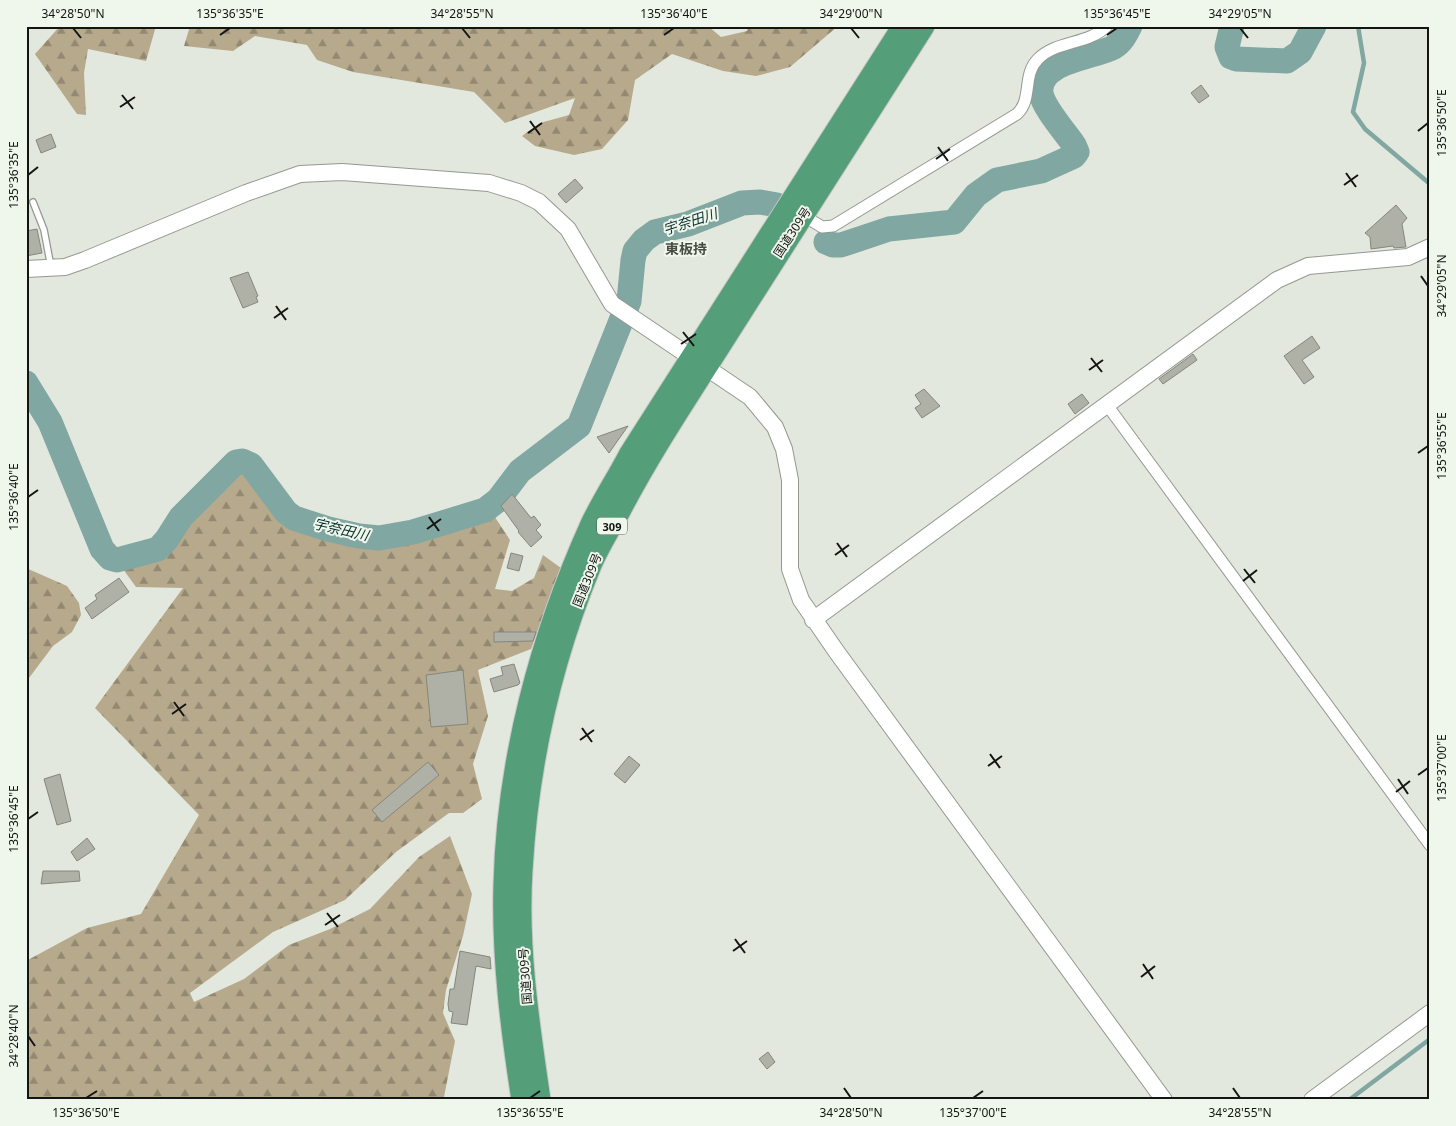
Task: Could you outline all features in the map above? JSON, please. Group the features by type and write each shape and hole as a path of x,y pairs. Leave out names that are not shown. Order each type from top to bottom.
{"highway":[{"name":"国道309号","path":"540,1100 527,1007 520,906 528,805 546,704 569,626 592,564 699,362 795,210 903,26"},
{"name":"国道309号","path":"795,210 924,26"},
{"name":"国道309号","path":"522,1100 512,1032 504,936 504,886 506,835 515,774 531,696 551,626 592,524 629,454 699,362"}],"street":[{"path":"795,210 822,227 833,226 1017,114 1025,105 1029,73 1037,60 1049,51 1095,35 1107,26"},
{"path":"26,269 65,267 283,179 308,173 342,172 489,183 521,193 539,202 568,230 612,304 750,397 767,416 780,437 790,480 790,569 801,600 813,620 1164,1100"},
{"path":"813,620 1283,276 1308,266 1324,263 1408,257 1430,247"},
{"path":"1107,405 1430,845"},
{"path":"1312,1100 1430,1013"}],"lane":[{"path":"34,202 44,230 51,268"}],"green space":[{"path":"60,26 156,26 146,61 88,49 84,73 86,115 77,114 35,54"},
{"path":"190,26 708,26 721,37 747,31 749,26 838,26 790,67 756,76 723,71 672,54 635,80 628,120 602,149 574,155 535,146 522,136 540,123 569,115 575,98 505,123 474,92 353,72 317,60 307,45 255,36 233,51 184,46"},
{"path":"240,462 254,463 292,510 352,532 385,537 450,519 485,502 510,540 495,589 512,591 534,578 543,555 561,568 531,649 478,670 488,716 473,764 482,799 463,813 449,813 396,852 345,900 273,932 190,993 194,1002 244,979 289,945 330,929 370,909 419,857 450,836 472,894 463,936 446,990 443,1013 455,1041 444,1097 442,1100 26,1100 26,961 87,928 141,914 199,815 95,708 183,588 136,587 120,565 129,558 151,556 169,547 183,532 215,481 226,469"},
{"path":"26,568 67,586 79,603 81,615 72,632 53,646 26,682"}],"building":[{"path":"1201,85 1209,96 1199,103 1191,93"},
{"path":"51,134 56,147 41,153 36,140"},
{"path":"575,179 583,188 566,203 558,194"},
{"path":"1396,205 1407,218 1402,224 1406,247 1394,248 1393,246 1371,249 1370,237 1365,233"},
{"path":"37,229 42,253 26,256 26,231"},
{"path":"248,272 258,296 256,297 258,302 243,308 230,278"},
{"path":"1312,336 1320,348 1302,360 1314,377 1304,384 1284,356"},
{"path":"1193,354 1197,360 1163,384 1159,379"},
{"path":"924,389 940,406 922,418 915,408 921,404 915,395"},
{"path":"1082,394 1089,403 1075,414 1068,404"},
{"path":"628,426 609,453 597,437"},
{"path":"512,494 531,518 534,516 541,525 536,530 542,537 531,547 518,532 501,506"},
{"path":"511,553 523,556 519,571 507,568"},
{"path":"119,578 129,592 92,619 85,608 97,599 95,595"},
{"path":"494,632 536,632 533,641 494,642"},
{"path":"514,664 520,683 494,692 490,679 503,675 501,667"},
{"path":"463,670 468,724 431,727 426,675"},
{"path":"629,756 640,765 625,783 614,774"},
{"path":"428,762 439,775 382,822 372,810"},
{"path":"60,774 71,821 57,825 44,779"},
{"path":"87,838 95,849 77,861 71,852"},
{"path":"43,871 79,871 80,881 41,884"},
{"path":"460,951 490,957 491,969 476,966 467,1025 451,1023 453,1012 449,1011 448,1004 450,989 454,989"},
{"path":"768,1052 775,1062 767,1069 759,1059"}],"waterway":[{"name":"宇奈田川","path":"826,242 833,245 841,245 889,229 954,222 976,195 997,180 1041,171 1074,156 1077,152 1074,145 1043,99 1041,93 1042,82 1057,67 1114,47 1122,40 1130,26"},
{"name":"宇奈田川","path":"1232,26 1227,47 1231,57 1236,59 1287,61 1300,52 1314,26"},
{"path":"1358,26 1364,63 1353,112 1365,129 1430,184"},
{"name":"宇奈田川","path":"26,383 50,422 102,549 110,558 117,560 158,549 181,517 236,462 242,461 251,465 286,512 294,518 328,529 359,536 379,538 413,532 485,510 498,500 520,471 579,426 629,301 635,251 644,240 655,232 688,224 742,203 760,202 777,205"},
{"path":"1349,1100 1430,1039"}],"district":[{"name":"東板持","path":"686,248"}]}
